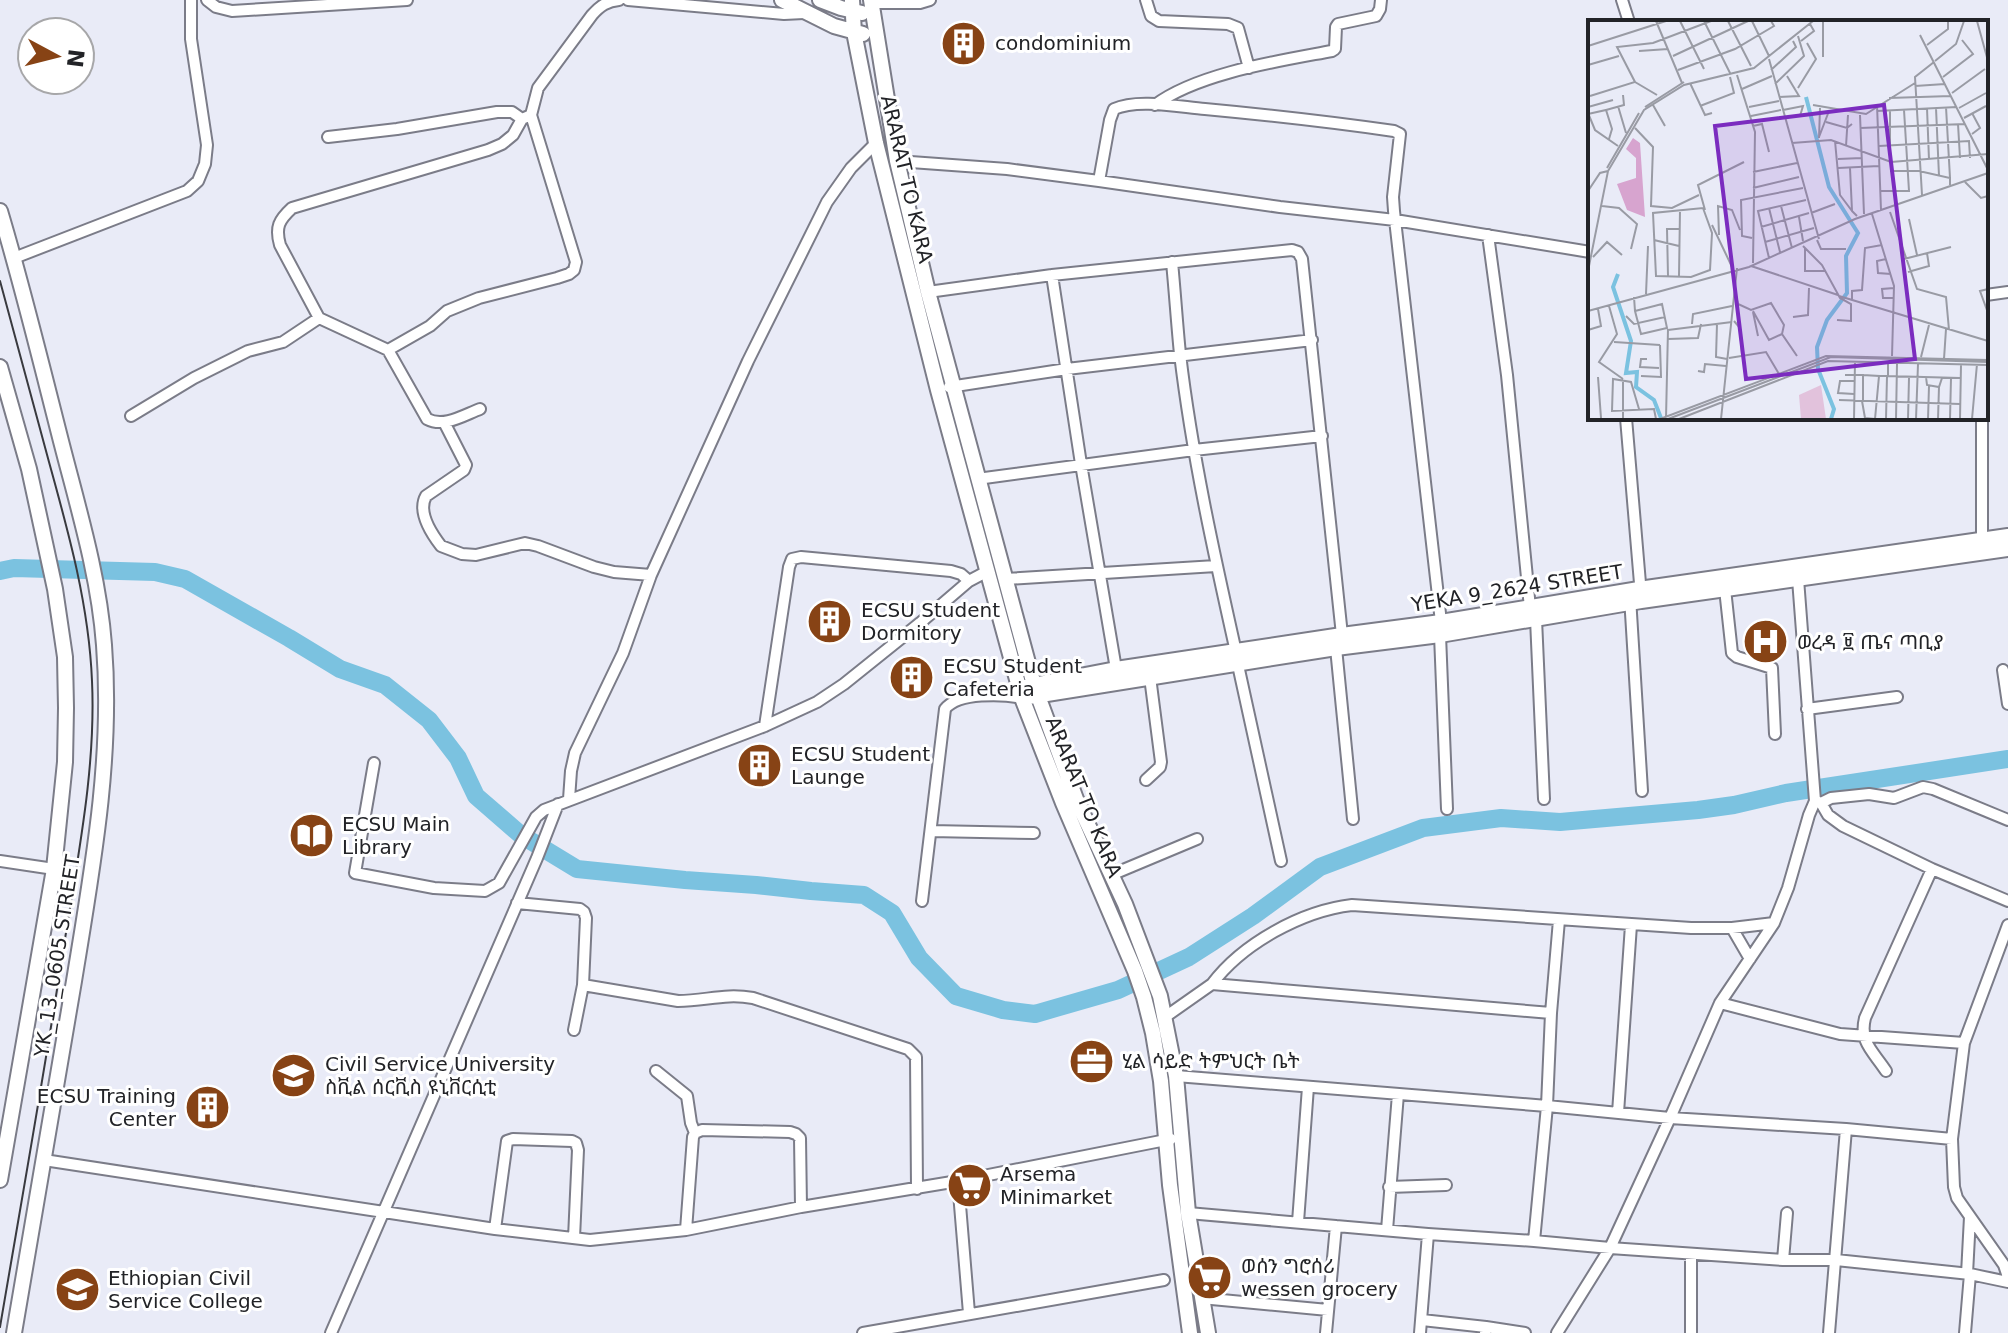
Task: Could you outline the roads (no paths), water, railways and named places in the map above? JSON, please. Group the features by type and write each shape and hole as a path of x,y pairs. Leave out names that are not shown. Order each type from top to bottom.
{"main road":[{"path":"782,0 834,26 876,38"},
{"path":"820,0 872,6"},
{"name":"ARARAT TO KARA","path":"852,6 854,32 876,143 945,388 977,479 1006,579 1028,691"},
{"name":"ARARAT TO KARA","path":"872,6 897,161 928,292 945,388 986,572 1070,801 1142,969 1160,996 1161,1081 1208,1333"},
{"name":"YK_13_0605 STREET","path":"0,211 84,529 105,646 106,727 101,801 88,897 14,1333"},
{"name":"YK_13_0605 STREET","path":"0,367 29,469 55,589 65,657 66,708 65,762 54,869 5,1120 0,1180"},
{"name":"YEKA 9_2624 STREET","path":"1028,691 1078,682 1150,677 1339,641 1441,628 2008,536"},
{"name":"YEKA 9_2624 STREET","path":"1635,596 1725,589 2008,549"},
{"name":"YEKA 9_2624 STREET","path":"1078,682 1116,669 1237,658"},
{"name":"ARARAT TO KARA","path":"1070,801 1111,875 1142,969 1144,997 1162,1026 1176,1076 1170,1185 1190,1333"}],"street":[{"path":"14,258 187,191 198,181 205,164 207,145 191,39 191,0"},
{"path":"207,0 216,7 232,11 407,0"},
{"path":"480,409 434,423 427,419 388,350 319,318 280,245 277,233 281,218 292,208 455,161 502,144 526,117 538,88 592,15 599,7 619,0"},
{"path":"628,0 784,14 804,13"},
{"path":"872,6 930,0"},
{"path":"1146,0 1151,16 1159,21 1228,24 1238,28 1249,68"},
{"path":"1155,105 1190,86 1249,68 1332,51 1335,49 1338,24 1376,16 1381,0"},
{"path":"1622,0 1628,20"},
{"path":"1099,181 1110,120 1114,109 1123,105 1304,118 1398,132 1393,197 1441,628 1447,809"},
{"path":"328,137 497,112 512,112 526,117"},
{"path":"388,350 430,326 447,311 479,298 557,278 574,270 576,262 526,117"},
{"path":"569,799 575,753 623,653 651,575 748,361 827,202 851,168 876,143"},
{"path":"897,161 1007,169 1099,181 1395,220 1588,252"},
{"path":"1488,235 1533,613 1544,799"},
{"path":"928,292 1172,262 1292,250 1298,252 1302,259 1322,436 1353,819"},
{"path":"1172,262 1180,354 1194,450 1216,566 1281,861"},
{"path":"1052,275 1116,669"},
{"path":"1988,295 2008,292"},
{"path":"131,416 194,378 248,351 283,342 319,318"},
{"path":"945,388 1180,354 1312,340"},
{"path":"1626,420 1642,791"},
{"path":"1982,420 1982,540"},
{"path":"444,422 466,465 464,470 422,502 422,511 441,546 476,555 525,543 594,567 651,575"},
{"path":"977,479 1322,436"},
{"path":"765,726 792,559 801,557 924,567 961,574 969,581"},
{"path":"1006,579 1216,566"},
{"path":"374,763 355,873 434,888 485,891 499,883 536,817 544,810 765,726 828,695 969,581 986,572"},
{"path":"1798,579 1813,774 1817,798 1828,815 1932,869 2008,901"},
{"path":"1725,589 1732,653 1772,668 1775,734"},
{"path":"2003,670 2008,704"},
{"path":"1146,780 1160,767 1161,762 1150,677"},
{"path":"922,901 945,709 951,702 990,694 1028,691"},
{"path":"1807,709 1897,697"},
{"path":"1817,798 1869,794 1894,798 1923,787 2008,820"},
{"path":"1562,1331 1610,1248 1720,1003 1774,923 1817,798"},
{"path":"331,1333 558,804"},
{"path":"931,831 1034,833"},
{"path":"1111,875 1197,839"},
{"path":"0,861 54,869"},
{"path":"1886,1071 1863,1036 1862,1029 1932,869"},
{"path":"517,903 580,909 584,912 583,985 574,1030"},
{"path":"1162,1026 1212,984 1246,950 1285,926 1343,906 1691,928 1732,928 1774,923"},
{"path":"1534,1241 1547,1106 1559,920"},
{"path":"1618,1113 1631,925"},
{"path":"1188,1213 1691,1254 1836,1260 2008,1280 2004,1265 1957,1198 1952,1139 1964,1043 2008,925"},
{"path":"1732,928 1750,959"},
{"path":"1212,984 1551,1013"},
{"path":"583,985 678,1001 721,995 753,998 908,1049 916,1057 917,1189"},
{"path":"1720,1003 1840,1034 1964,1043"},
{"path":"656,1071 687,1096 695,1133 686,1230"},
{"path":"1176,1076 1952,1139"},
{"path":"1298,1222 1308,1087"},
{"path":"1387,1230 1398,1094"},
{"path":"1829,1333 1846,1129"},
{"path":"695,1133 702,1130 796,1134 800,1138 801,1207"},
{"path":"44,1160 495,1229 590,1240 686,1230 1174,1139"},
{"path":"495,1229 507,1141 572,1141 578,1150 574,1238"},
{"path":"958,1181 969,1313"},
{"path":"1389,1187 1446,1185"},
{"path":"1783,1260 1787,1213"},
{"path":"1965,1333 1970,1217"},
{"path":"1326,1333 1336,1226"},
{"path":"1420,1333 1428,1234"},
{"path":"1691,1254 1691,1333"},
{"path":"863,1333 926,1327 969,1313 1164,1280"},
{"path":"1201,1298 1328,1310"},
{"path":"1422,1320 1525,1333"}],"waterway":[{"path":"0,571 14,568 155,572 185,579 340,669 385,685 429,720 458,758 476,796 521,835 577,869 864,895 892,913 919,958 956,996 1003,1010 1035,1014 1118,990 1189,957 1253,916 1320,867 1423,828 1501,818 1560,822 1698,810 1786,793 2008,759"}],"tram line":[{"path":"0,281 77,570 87,625 93,713 89,778 80,843 0,1327"}],"place":[{"name":"condominium","path":"964,43"},
{"name":"ECSU Student Dormitory","path":"830,621"},
{"name":"ወረዳ ፱ ጤና ጣቢያ","path":"1766,642"},
{"name":"ECSU Student Cafeteria","path":"912,678"},
{"name":"ECSU Student Launge","path":"760,766"},
{"name":"ECSU Main Library","path":"311,835"},
{"name":"ሂል ሳይድ ትምህርት ቤት","path":"1091,1061"},
{"name":"Civil Service University ስቪል ሰርቪስ ዩኒቨርሲቲ","path":"294,1075"},
{"name":"ECSU Training Center","path":"207,1107"},
{"name":"Arsema Minimarket","path":"969,1185"},
{"name":"ወሰን ግሮሰሪ wessen grocery","path":"1210,1278"},
{"name":"Ethiopian Civil Service College","path":"77,1289"}]}
